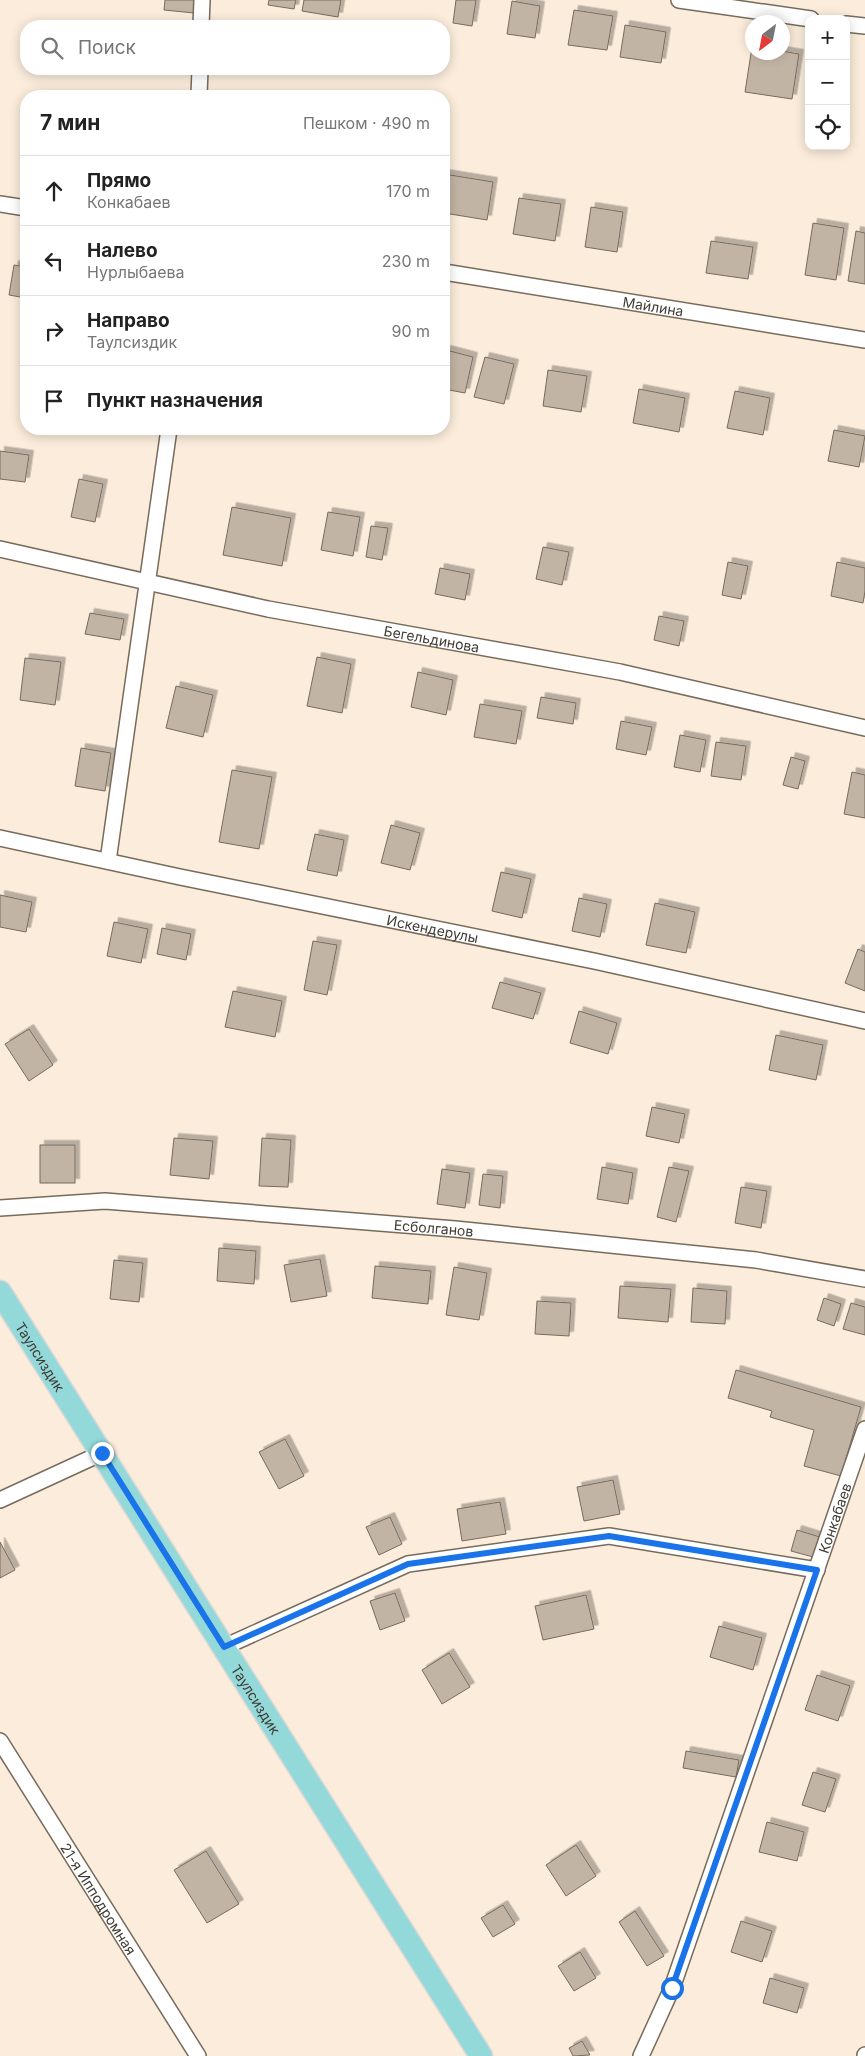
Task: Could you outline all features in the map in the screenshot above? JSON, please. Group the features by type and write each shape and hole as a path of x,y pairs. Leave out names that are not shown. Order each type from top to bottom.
{"main road":[{"name":"Таулсиздик","path":"0,1292 482,2056"}],"street":[{"path":"201,20 202,0"},
{"path":"679,0 805,18"},
{"path":"850,24 865,26"},
{"path":"199,90 200,75"},
{"path":"0,204 20,207"},
{"name":"Майлина","path":"450,273 865,340"},
{"path":"108,861 168,435"},
{"name":"Бегельдинова","path":"0,549 268,609 620,672 865,728"},
{"name":"Искендерулы","path":"0,838 594,961 865,1021"},
{"name":"Есболганов","path":"0,1208 105,1201 446,1228 756,1260 865,1279"},
{"name":"Конкабаев","path":"641,2056 672,1988 865,1429"},
{"path":"0,1500 102,1453"},
{"path":"224,1647 408,1564 609,1536 817,1570"},
{"name":"21-я Ипподромная","path":"0,1741 198,2056"}],"building":[{"path":"165,0 195,0 194,13 164,10"},
{"path":"269,0 296,0 294,9 268,5"},
{"path":"304,0 341,0 338,17 302,11"},
{"path":"456,0 476,0 472,26 453,23"},
{"path":"512,1 540,6 535,38 507,34"},
{"path":"574,10 613,16 607,50 568,45"},
{"path":"625,25 666,32 661,63 620,57"},
{"path":"790,52 799,54 792,99 745,92 750,60 790,60"},
{"path":"450,175 493,182 487,220 450,214"},
{"path":"519,198 561,204 555,241 513,234"},
{"path":"591,207 623,212 617,252 585,247"},
{"path":"813,223 844,228 836,280 805,275"},
{"path":"856,231 865,233 865,284 848,281"},
{"path":"711,241 753,247 748,279 706,273"},
{"path":"14,265 20,266 20,297 9,295"},
{"path":"450,351 473,357 465,393 450,390"},
{"path":"485,357 514,364 504,404 474,397"},
{"path":"548,370 587,376 581,412 543,406"},
{"path":"639,389 685,398 679,432 633,423"},
{"path":"735,391 770,398 763,435 727,428"},
{"path":"834,430 865,436 859,467 828,461"},
{"path":"0,451 29,455 25,482 0,479"},
{"path":"79,479 103,484 95,522 71,517"},
{"path":"232,507 291,518 282,566 223,555"},
{"path":"328,512 360,517 353,556 321,550"},
{"path":"371,526 388,528 382,560 366,557"},
{"path":"543,547 569,552 562,585 536,579"},
{"path":"728,562 748,566 741,599 722,595"},
{"path":"837,562 865,568 863,603 831,596"},
{"path":"440,568 470,574 465,600 435,594"},
{"path":"90,613 124,619 120,640 85,634"},
{"path":"659,616 684,621 679,646 654,640"},
{"path":"317,657 351,664 342,713 307,706"},
{"path":"25,658 61,662 55,705 20,700"},
{"path":"418,672 453,680 446,715 411,707"},
{"path":"176,686 213,695 203,737 166,728"},
{"path":"541,697 576,703 573,724 537,718"},
{"path":"480,704 522,711 516,744 474,737"},
{"path":"621,721 652,727 646,755 616,749"},
{"path":"680,735 706,740 700,772 674,767"},
{"path":"716,742 746,746 741,780 711,776"},
{"path":"81,748 111,753 105,791 75,786"},
{"path":"791,757 805,761 798,789 783,785"},
{"path":"232,770 272,777 259,849 219,842"},
{"path":"852,772 865,775 865,818 844,814"},
{"path":"391,825 420,833 410,870 381,863"},
{"path":"315,834 344,840 337,876 307,870"},
{"path":"501,872 531,879 522,918 492,911"},
{"path":"0,895 32,902 26,932 0,927"},
{"path":"579,898 607,904 600,937 572,931"},
{"path":"655,903 695,912 686,953 646,945"},
{"path":"114,922 148,929 141,963 107,956"},
{"path":"162,928 191,934 186,960 157,954"},
{"path":"313,941 337,945 327,995 304,990"},
{"path":"858,949 865,952 865,991 845,983"},
{"path":"500,982 541,993 533,1019 492,1008"},
{"path":"233,991 282,1001 275,1037 225,1027"},
{"path":"579,1011 617,1023 608,1054 570,1043"},
{"path":"29,1029 53,1065 29,1081 5,1044"},
{"path":"776,1035 823,1045 816,1080 769,1070"},
{"path":"652,1107 685,1114 679,1143 646,1136"},
{"path":"174,1138 213,1141 209,1179 170,1175"},
{"path":"262,1138 291,1140 288,1187 259,1186"},
{"path":"40,1145 75,1145 75,1183 40,1183"},
{"path":"602,1167 633,1173 628,1204 597,1199"},
{"path":"669,1167 689,1171 676,1222 657,1217"},
{"path":"442,1169 470,1173 465,1208 437,1204"},
{"path":"483,1174 503,1176 500,1208 479,1205"},
{"path":"741,1187 767,1191 761,1228 735,1223"},
{"path":"219,1248 256,1251 254,1284 217,1281"},
{"path":"320,1259 327,1296 291,1302 284,1265"},
{"path":"114,1260 143,1263 139,1302 110,1299"},
{"path":"375,1266 431,1271 428,1304 372,1298"},
{"path":"454,1267 487,1273 479,1320 446,1315"},
{"path":"620,1286 671,1289 668,1322 618,1318"},
{"path":"693,1288 727,1291 725,1324 691,1322"},
{"path":"824,1298 841,1304 834,1326 817,1320"},
{"path":"537,1301 571,1303 569,1336 535,1334"},
{"path":"851,1303 865,1307 865,1335 843,1329"},
{"path":"736,1370 861,1407 841,1476 804,1466 814,1430 770,1417 772,1411 728,1398"},
{"path":"285,1439 304,1476 279,1489 259,1452"},
{"path":"613,1480 620,1514 584,1521 577,1487"},
{"path":"500,1502 506,1534 462,1541 457,1509"},
{"path":"390,1517 402,1544 379,1555 366,1527"},
{"path":"797,1530 823,1538 817,1558 791,1551"},
{"path":"0,1542 15,1570 0,1578"},
{"path":"395,1593 405,1621 380,1630 370,1601"},
{"path":"586,1595 594,1629 543,1640 535,1606"},
{"path":"719,1626 762,1638 753,1670 710,1657"},
{"path":"449,1653 470,1687 442,1704 422,1670"},
{"path":"817,1675 850,1686 838,1721 805,1710"},
{"path":"686,1751 739,1760 736,1777 683,1768"},
{"path":"813,1772 836,1779 825,1812 802,1805"},
{"path":"767,1822 804,1832 797,1861 759,1852"},
{"path":"576,1845 596,1876 566,1896 546,1865"},
{"path":"206,1851 239,1904 207,1923 174,1870"},
{"path":"503,1905 515,1924 493,1937 481,1918"},
{"path":"635,1911 664,1956 647,1966 619,1922"},
{"path":"741,1921 772,1931 762,1962 731,1952"},
{"path":"580,1952 596,1978 574,1991 558,1966"},
{"path":"770,1978 804,1988 797,2013 763,2003"},
{"path":"582,2041 590,2055 573,2056 569,2048"}],"route":[{"path":"102,1453 224,1647 408,1564 609,1536 817,1570 672,1988"}]}
